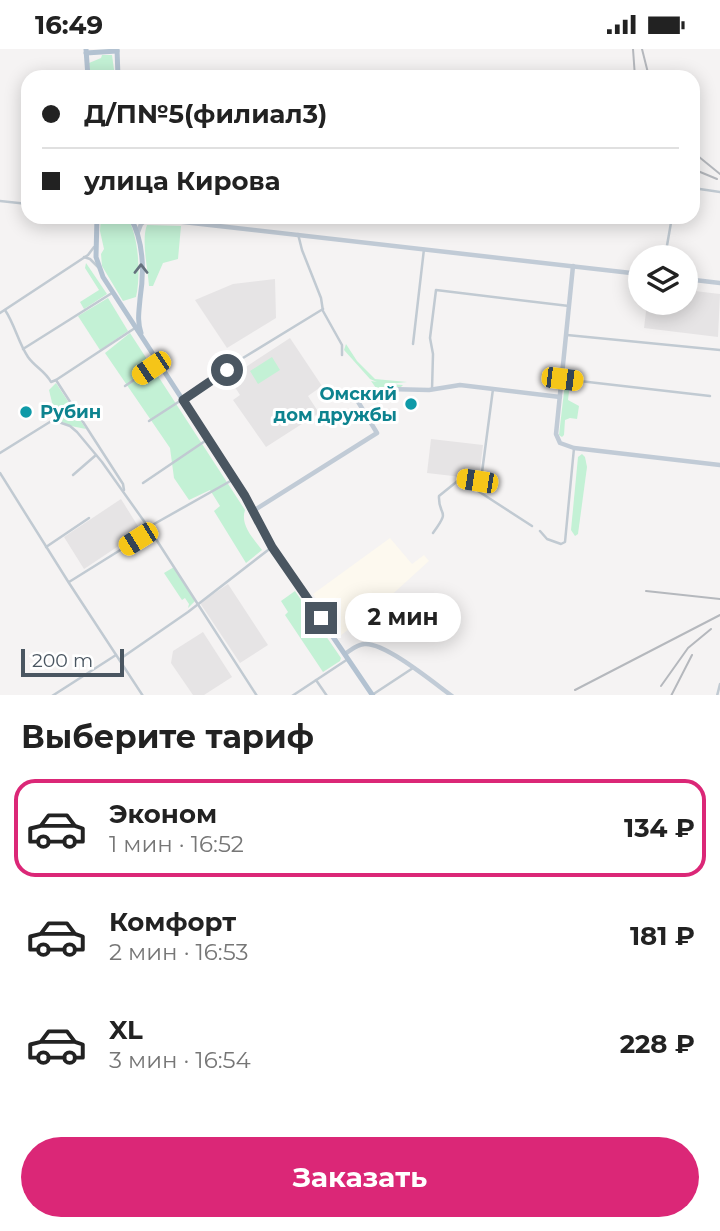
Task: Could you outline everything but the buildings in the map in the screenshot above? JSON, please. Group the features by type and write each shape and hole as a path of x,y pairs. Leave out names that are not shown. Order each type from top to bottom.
{"main road":[{"path":"87,70 86,51 117,50 118,70"},
{"path":"97,224 98,267 234,479 272,547 372,695"},
{"path":"134,224 138,232 142,259 138,321 142,335"},
{"path":"138,232 141,224"},
{"path":"202,224 628,272"},
{"path":"573,265 556,434 560,443 574,448 720,465"},
{"path":"698,280 720,283"},
{"path":"121,305 131,311 139,307"},
{"path":"253,511 377,433 357,400 360,394 377,390 432,390 460,385 560,397"},
{"path":"346,657 358,646 370,644 386,651 452,695"}],"street":[{"path":"700,189 720,193"},
{"path":"0,201 21,203"},
{"path":"667,245 671,224"},
{"path":"299,235 323,309 342,345 342,355"},
{"path":"0,313 84,257 93,250 97,238"},
{"path":"413,344 424,249"},
{"path":"84,257 98,267"},
{"path":"432,390 433,354 430,338 436,290 569,306"},
{"path":"23,349 113,292"},
{"path":"149,421 238,361 323,309"},
{"path":"5,310 30,361 46,373 51,382 136,328"},
{"path":"566,335 720,351"},
{"path":"125,386 159,363"},
{"path":"562,379 710,396"},
{"path":"56,380 123,484 125,494"},
{"path":"433,533 443,519 444,512 438,501 439,496 460,479 481,480 493,389"},
{"path":"0,453 53,420 74,428 150,527 257,695"},
{"path":"143,483 208,439"},
{"path":"540,531 547,538 564,543 574,448"},
{"path":"73,475 96,455"},
{"path":"0,473 144,695"},
{"path":"69,583 138,539 150,527 234,479"},
{"path":"477,481 478,491 532,526"},
{"path":"46,547 89,518"},
{"path":"120,660 272,547"},
{"path":"52,695 116,655"},
{"path":"292,695 346,657"},
{"path":"372,695 413,668"},
{"path":"316,680 327,695"},
{"path":"716,695 720,684"},
{"path":"133,695 141,691"}],"shaded area":[{"path":"275,279 276,318 227,348 195,300 233,284"},
{"path":"698,291 720,294 718,337 644,328 646,315 698,315"},
{"path":"290,338 322,386 308,396 319,413 266,447 233,400 240,395 229,378"},
{"path":"431,439 483,445 479,479 427,473"},
{"path":"121,499 141,531 84,569 64,537"},
{"path":"390,538 412,564 424,555 429,561 385,601 340,636 313,594"},
{"path":"228,584 268,645 240,663 200,603"},
{"path":"203,632 232,677 204,695 193,695 171,663 173,651"}],"green space":[{"path":"102,55 112,55 114,70 90,70 89,63"},
{"path":"100,224 130,224 138,256 136,297 123,301 102,266 101,254 104,249"},
{"path":"147,225 181,226 178,259 163,263 153,286 149,286 145,255"},
{"path":"86,263 107,294 84,309 80,302 99,290 85,268"},
{"path":"108,298 128,331 100,350 78,316"},
{"path":"130,333 245,510 246,526 262,550 246,563 214,511 220,506 210,490 189,500 174,478 170,448 105,353"},
{"path":"346,344 357,361 375,379 407,382 389,384 403,385 401,387 376,388 371,381 377,382 370,379 344,350"},
{"path":"272,357 280,370 258,384 250,371"},
{"path":"568,381 568,400 579,406 577,419 565,420 562,437 559,435 565,383"},
{"path":"56,383 86,429 56,419 49,390"},
{"path":"582,454 587,467 578,534 575,536 571,530 578,457"},
{"path":"174,567 195,601 188,608 189,604 185,598 182,600 164,573"},
{"path":"295,591 341,658 323,672 285,615 288,612 281,601"}],"railway":[{"path":"633,49 634,70"},
{"path":"642,49 647,70"},
{"path":"700,158 720,174"},
{"path":"700,172 717,179"},
{"path":"646,591 720,599"},
{"path":"575,690 720,615"},
{"path":"661,686 688,648 711,629"},
{"path":"672,695 692,655"}],"place":[{"name":"Омский дом дружбы","path":"411,404"},
{"name":"Рубин","path":"26,412"}],"route":[{"path":"227,370 183,400 245,496 272,547 321,618"}]}
